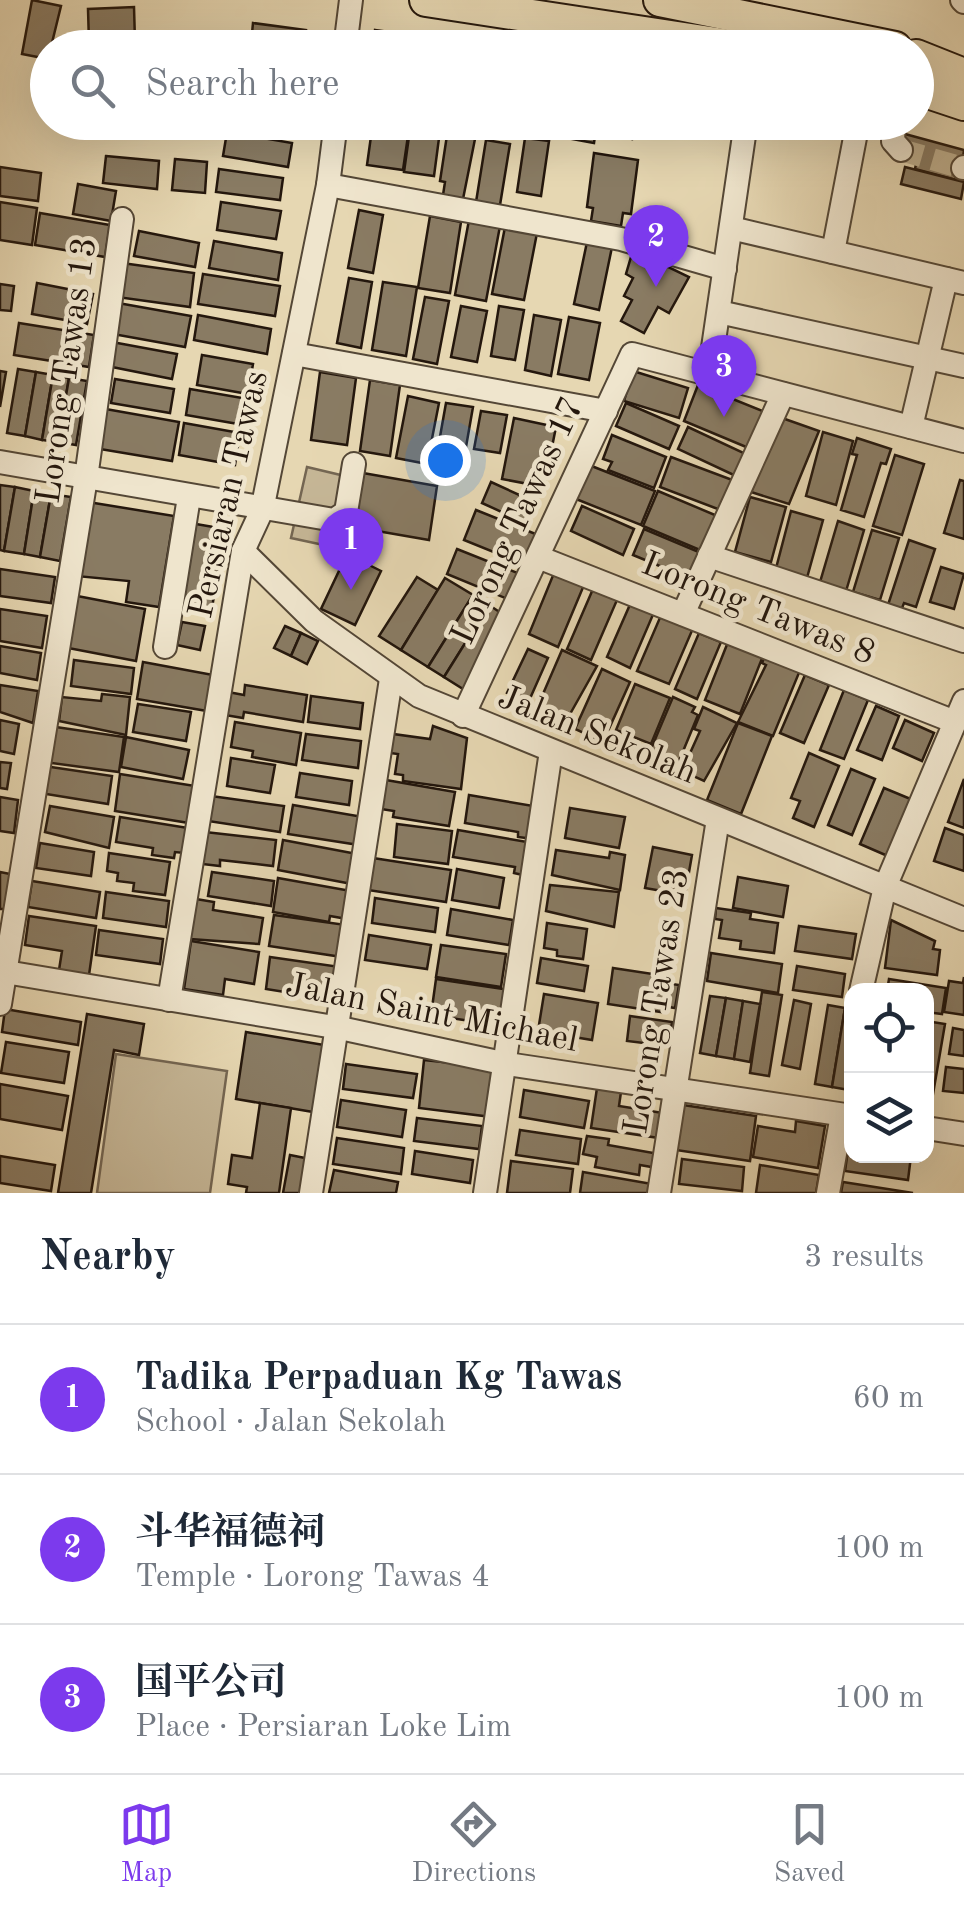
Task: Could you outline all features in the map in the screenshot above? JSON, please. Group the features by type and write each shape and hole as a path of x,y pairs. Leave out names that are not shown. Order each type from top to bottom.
{"highway":[{"path":"426,0 624,30"},
{"path":"660,0 729,6 824,30"},
{"path":"934,63 964,75"},
{"path":"934,94 964,104"}],"street":[{"path":"347,30 350,0"},
{"path":"729,6 742,30"},
{"name":"Persiaran Tawas","path":"169,1000 243,551 262,510 328,186 334,140"},
{"path":"744,140 709,375 964,441"},
{"path":"833,252 855,140"},
{"path":"893,140 901,150"},
{"path":"328,186 621,240 726,269"},
{"name":"Lorong Tawas 13","path":"0,1004 86,478 122,219"},
{"path":"732,228 955,281 927,356 911,428"},
{"path":"719,312 964,366"},
{"path":"294,354 606,411"},
{"name":"Lorong Tawas 17","path":"462,716 632,354 709,375"},
{"path":"684,614 782,394"},
{"path":"0,462 334,520 346,512 354,464"},
{"path":"166,647 189,497"},
{"name":"Jalan Sekolah","path":"243,551 314,621 391,679 462,716 964,918"},
{"path":"709,556 964,641"},
{"name":"Lorong Tawas 8","path":"538,557 684,614 960,712"},
{"path":"311,1193 340,1028 391,679"},
{"path":"863,983 886,887 960,712"},
{"path":"485,1193 550,751"},
{"name":"Lorong Tawas 23","path":"659,1193 718,819"},
{"name":"Jalan Saint Michael","path":"3,972 340,1028 506,1064 844,1116"},
{"path":"828,1193 844,1128"},
{"path":"934,1129 964,1134"}],"shaded area":[{"path":"307,467 349,477 333,547 291,538"},
{"path":"116,1054 227,1071 210,1193 97,1193"}],"building":[{"path":"32,0 61,6 55,30 30,30 30,56 22,54"},
{"path":"134,7 135,30 89,30 88,9"},
{"path":"253,23 306,30 252,30"},
{"path":"226,140 292,143 288,167 223,156"},
{"path":"370,140 407,140 403,170 367,165"},
{"path":"408,140 439,140 434,176 404,172"},
{"path":"446,140 475,140 463,199 443,195 445,182 440,181"},
{"path":"486,140 510,144 500,205 476,202"},
{"path":"525,140 549,141 541,196 517,192"},
{"path":"904,140 927,140 964,150 960,181 915,169 917,159 900,154"},
{"path":"594,153 638,160 631,214 623,213 621,226 591,221 593,208 587,207"},
{"path":"106,156 159,161 157,189 103,183"},
{"path":"175,159 207,162 205,193 172,190"},
{"path":"0,167 41,173 38,201 0,196"},
{"path":"905,167 964,182 961,199 901,184"},
{"path":"219,169 283,178 280,200 216,192"},
{"path":"78,184 116,191 111,221 73,214"},
{"path":"0,202 37,208 32,245 0,240"},
{"path":"221,202 281,211 276,239 217,230"},
{"path":"359,210 383,215 373,273 348,268"},
{"path":"40,213 110,225 105,257 35,245"},
{"path":"430,216 461,222 450,293 418,288"},
{"path":"469,220 500,226 486,301 455,295"},
{"path":"505,227 537,233 524,300 492,294"},
{"path":"139,231 199,243 195,267 134,256"},
{"path":"214,241 282,253 278,280 209,268"},
{"path":"587,242 612,247 599,310 574,304"},
{"path":"633,250 689,277 669,313 658,307 644,333 621,321 632,300 624,296 633,278 626,274"},
{"path":"122,263 194,273 190,307 117,297"},
{"path":"203,274 280,286 275,316 198,304"},
{"path":"349,278 372,282 361,348 337,343"},
{"path":"383,282 417,287 406,356 372,350"},
{"path":"37,283 93,294 87,324 32,314"},
{"path":"0,284 14,286 11,311 0,310"},
{"path":"425,297 449,301 437,364 413,359"},
{"path":"118,303 191,316 185,347 113,334"},
{"path":"461,306 487,311 477,362 451,357"},
{"path":"499,306 524,310 515,360 491,356"},
{"path":"198,315 271,329 267,354 194,340"},
{"path":"534,315 561,320 551,376 525,370"},
{"path":"569,317 600,323 589,380 558,374"},
{"path":"19,323 94,335 89,367 14,355"},
{"path":"112,342 177,354 172,379 107,366"},
{"path":"202,355 253,364 248,394 197,385"},
{"path":"18,369 36,372 25,436 7,433"},
{"path":"0,371 6,372 0,407"},
{"path":"633,371 688,388 679,418 624,401"},
{"path":"36,372 53,375 42,440 25,436"},
{"path":"320,372 356,378 347,445 311,440"},
{"path":"53,375 69,378 58,442 42,440"},
{"path":"69,378 87,381 76,445 58,442"},
{"path":"115,379 174,389 170,413 111,403"},
{"path":"370,380 400,385 390,456 360,451"},
{"path":"698,385 765,412 751,449 684,421"},
{"path":"190,389 248,399 244,425 186,415"},
{"path":"408,396 439,403 427,464 396,458"},
{"path":"446,403 473,407 463,464 436,459"},
{"path":"626,403 679,426 669,449 616,426"},
{"path":"100,408 179,422 172,461 94,448"},
{"path":"481,411 507,415 500,453 474,449"},
{"path":"514,418 556,427 544,487 502,479"},
{"path":"782,418 819,431 789,504 751,492"},
{"path":"184,423 240,433 235,465 179,455"},
{"path":"688,427 748,455 738,477 678,449"},
{"path":"823,432 853,441 836,505 806,496"},
{"path":"612,435 666,457 654,488 608,470 612,462 603,459"},
{"path":"857,438 891,449 886,464 881,463 864,517 841,510 857,455 852,454"},
{"path":"895,455 924,464 902,535 873,526"},
{"path":"671,457 735,481 723,511 660,487"},
{"path":"589,465 655,491 641,525 576,499"},
{"path":"363,473 437,486 429,540 354,527"},
{"path":"960,480 964,481 964,539 944,533"},
{"path":"491,482 537,503 528,524 482,503"},
{"path":"0,485 15,487 4,551 0,550"},
{"path":"15,487 34,491 24,554 4,551"},
{"path":"34,491 51,494 40,557 24,554"},
{"path":"658,491 722,518 707,553 643,526"},
{"path":"51,494 71,497 60,561 40,557"},
{"path":"750,497 786,507 771,562 735,552"},
{"path":"88,502 174,516 159,607 126,602 129,581 76,576"},
{"path":"582,506 634,529 623,555 571,531"},
{"path":"476,510 538,535 526,565 464,540"},
{"path":"791,511 823,520 805,585 774,576"},
{"path":"838,521 864,530 844,598 818,589"},
{"path":"196,524 225,529 211,614 182,609"},
{"path":"644,529 706,555 696,581 633,555"},
{"path":"872,530 899,538 880,600 853,592"},
{"path":"909,540 935,549 916,607 904,603 900,613 887,608"},
{"path":"457,549 520,574 510,600 447,574"},
{"path":"347,554 381,571 355,625 321,609"},
{"path":"941,567 964,574 954,609 930,602"},
{"path":"0,569 55,577 51,603 0,596"},
{"path":"554,573 584,585 558,647 529,634"},
{"path":"417,577 438,590 401,650 379,636"},
{"path":"445,578 473,595 428,667 401,650"},
{"path":"593,589 617,600 591,660 567,649"},
{"path":"72,595 145,609 136,661 63,647"},
{"path":"473,595 489,605 444,677 428,667"},
{"path":"632,600 655,610 630,668 607,657"},
{"path":"489,605 507,617 463,689 444,677"},
{"path":"0,609 47,616 42,648 0,641"},
{"path":"662,613 694,626 669,684 637,671"},
{"path":"182,622 205,626 200,650 177,645"},
{"path":"285,626 301,633 291,656 274,648"},
{"path":"301,633 318,641 307,664 291,656"},
{"path":"699,633 721,642 697,699 675,689"},
{"path":"728,642 763,656 740,714 705,700"},
{"path":"0,646 41,653 37,680 0,673"},
{"path":"768,648 803,663 773,736 738,722 766,665 762,663"},
{"path":"528,649 548,658 528,703 507,693"},
{"path":"562,650 597,666 565,723 536,710"},
{"path":"74,660 134,668 131,694 71,686"},
{"path":"143,662 213,675 207,711 137,699"},
{"path":"602,669 630,682 603,742 575,729"},
{"path":"805,675 829,685 804,743 780,733"},
{"path":"635,684 670,698 651,744 616,730"},
{"path":"0,685 38,691 33,723 0,712"},
{"path":"245,685 307,695 303,722 244,712 243,718 225,715 228,692 244,695"},
{"path":"844,690 868,700 844,759 820,750"},
{"path":"102,694 130,697 126,735 59,721 62,697 101,701"},
{"path":"311,696 363,703 360,729 308,722"},
{"path":"673,697 695,707 692,712 698,715 679,761 673,758 669,765 648,756"},
{"path":"138,704 191,712 186,741 133,732"},
{"path":"876,706 899,716 882,760 857,750"},
{"path":"703,707 737,723 704,781 682,771 700,731 694,729"},
{"path":"0,720 19,724 14,754 0,751"},
{"path":"905,720 934,733 922,761 893,748"},
{"path":"235,722 301,733 296,765 252,757 253,751 231,747"},
{"path":"738,723 772,736 741,814 707,800"},
{"path":"49,726 124,737 119,772 44,762"},
{"path":"433,726 467,738 461,789 403,781 403,775 395,774 398,754 390,753 393,734 430,739"},
{"path":"306,734 361,741 358,768 302,760"},
{"path":"126,737 189,750 183,779 121,767"},
{"path":"809,753 839,766 814,827 793,818 800,801 791,798"},
{"path":"231,758 275,765 270,793 227,786"},
{"path":"0,762 11,763 7,789 0,788"},
{"path":"44,766 112,776 108,804 40,793"},
{"path":"851,769 875,779 852,835 828,825"},
{"path":"300,773 352,781 349,805 296,797"},
{"path":"120,774 195,786 189,823 115,811"},
{"path":"964,779 964,828 948,822"},
{"path":"386,780 455,792 449,826 393,817 394,811 381,809"},
{"path":"884,788 913,800 890,857 860,844"},
{"path":"469,795 539,807 534,839 518,837 518,832 465,823"},
{"path":"211,796 284,806 280,832 208,821"},
{"path":"0,797 18,800 14,833 0,831"},
{"path":"293,805 363,817 359,845 288,834"},
{"path":"50,806 114,817 109,848 45,832"},
{"path":"570,808 625,817 619,848 565,838"},
{"path":"120,817 188,828 184,853 175,852 174,858 152,855 153,848 116,842"},
{"path":"397,824 452,831 448,864 394,857"},
{"path":"945,828 964,835 964,871 934,861"},
{"path":"458,830 533,843 527,876 514,873 515,867 453,857"},
{"path":"205,832 276,840 273,866 220,860 220,866 202,864"},
{"path":"283,840 357,854 352,884 278,870"},
{"path":"40,843 94,852 91,876 36,868"},
{"path":"653,847 692,855 685,895 645,888"},
{"path":"556,850 609,858 610,852 625,855 620,890 552,875"},
{"path":"109,853 170,862 165,895 133,891 134,883 117,881 118,873 107,871"},
{"path":"373,858 451,870 446,902 368,890"},
{"path":"457,869 504,878 499,908 452,900"},
{"path":"0,872 10,874 5,909 0,909"},
{"path":"212,872 274,881 271,906 208,896"},
{"path":"738,877 788,886 783,917 733,908"},
{"path":"278,878 351,891 347,919 330,916 329,922 273,912"},
{"path":"32,881 100,892 96,918 28,907"},
{"path":"550,885 619,892 614,927 546,911"},
{"path":"106,892 169,901 166,927 103,918"},
{"path":"375,898 438,908 435,932 372,923"},
{"path":"196,899 214,902 213,910 263,918 259,944 190,939"},
{"path":"716,908 751,913 750,919 778,923 774,953 740,949 741,941 719,938 722,920 715,919"},
{"path":"451,909 513,920 509,945 447,935"},
{"path":"274,915 346,925 342,957 269,946"},
{"path":"29,916 96,926 89,975 59,970 62,951 25,945"},
{"path":"891,920 935,941 933,949 940,950 937,975 885,968"},
{"path":"547,923 587,929 583,959 557,956 557,950 544,948"},
{"path":"799,926 856,934 852,959 795,951"},
{"path":"99,930 163,939 160,964 96,955"},
{"path":"369,935 431,945 427,969 365,960"},
{"path":"191,941 259,952 254,984 225,979 223,995 184,989"},
{"path":"441,945 506,954 501,987 436,977"},
{"path":"711,953 782,964 778,993 707,981"},
{"path":"270,957 340,967 335,1000 266,989"},
{"path":"541,958 588,966 584,991 537,983"},
{"path":"797,966 845,974 842,997 793,990"},
{"path":"613,968 666,976 665,983 679,985 675,1008 662,1006 661,1012 608,1004"},
{"path":"964,977 964,1015 944,1012 949,981 963,983"},
{"path":"436,979 510,990 506,1019 491,1016 490,1024 431,1015"},
{"path":"934,986 946,988 942,1014 934,1013"},
{"path":"762,992 782,995 769,1076 750,1073"},
{"path":"544,994 598,1003 592,1040 538,1031"},
{"path":"710,996 726,998 716,1056 700,1053"},
{"path":"726,998 743,1001 734,1059 716,1056"},
{"path":"794,1000 811,1004 800,1069 782,1065"},
{"path":"743,1001 760,1004 750,1062 734,1059"},
{"path":"828,1005 844,1008 832,1087 815,1084"},
{"path":"5,1009 81,1022 78,1045 2,1032"},
{"path":"87,1014 144,1024 139,1055 114,1050 91,1193 58,1193"},
{"path":"844,1014 844,1089 832,1087"},
{"path":"630,1016 672,1022 669,1046 627,1041"},
{"path":"934,1022 945,1024 934,1088"},
{"path":"953,1028 964,1030 964,1056 949,1054"},
{"path":"246,1032 330,1046 319,1113 236,1099"},
{"path":"6,1042 69,1052 64,1083 1,1073"},
{"path":"424,1060 498,1068 492,1117 419,1108"},
{"path":"346,1064 417,1074 413,1098 343,1089"},
{"path":"946,1067 964,1069 964,1093 943,1091"},
{"path":"0,1084 68,1096 62,1130 0,1119"},
{"path":"597,1088 621,1092 619,1106 663,1113 659,1138 591,1128"},
{"path":"524,1090 589,1101 584,1128 520,1117"},
{"path":"341,1100 406,1110 402,1137 337,1127"},
{"path":"260,1103 291,1108 279,1193 246,1193 247,1187 228,1184 232,1155 252,1158"},
{"path":"683,1105 756,1116 750,1161 676,1150"},
{"path":"417,1118 482,1126 479,1149 414,1141"},
{"path":"796,1121 825,1126 818,1168 753,1157 758,1126 795,1132"},
{"path":"520,1130 581,1139 578,1164 516,1155"},
{"path":"587,1136 609,1139 608,1145 659,1154 657,1168 640,1165 639,1175 595,1167 597,1157 583,1154"},
{"path":"337,1138 404,1148 401,1174 333,1164"},
{"path":"415,1151 473,1160 470,1183 412,1174"},
{"path":"290,1155 310,1159 305,1193 283,1193"},
{"path":"0,1156 55,1165 51,1191 0,1183"},
{"path":"682,1159 744,1167 742,1191 679,1184"},
{"path":"511,1161 573,1169 570,1193 507,1193"},
{"path":"846,1163 910,1163 908,1180 845,1171"},
{"path":"760,1165 819,1175 816,1193 756,1193"},
{"path":"334,1170 398,1182 396,1193 329,1193"},
{"path":"583,1172 652,1184 651,1193 580,1193"},
{"path":"843,1182 913,1193 841,1193"}],"tunnel":[{"path":"901,150 963,168"}],"place":[{"name":"斗华福德祠","path":"656,287"},
{"name":"国平公司","path":"724,417"},
{"name":"Tadika Perpaduan Kg Tawas","path":"351,590"}]}
